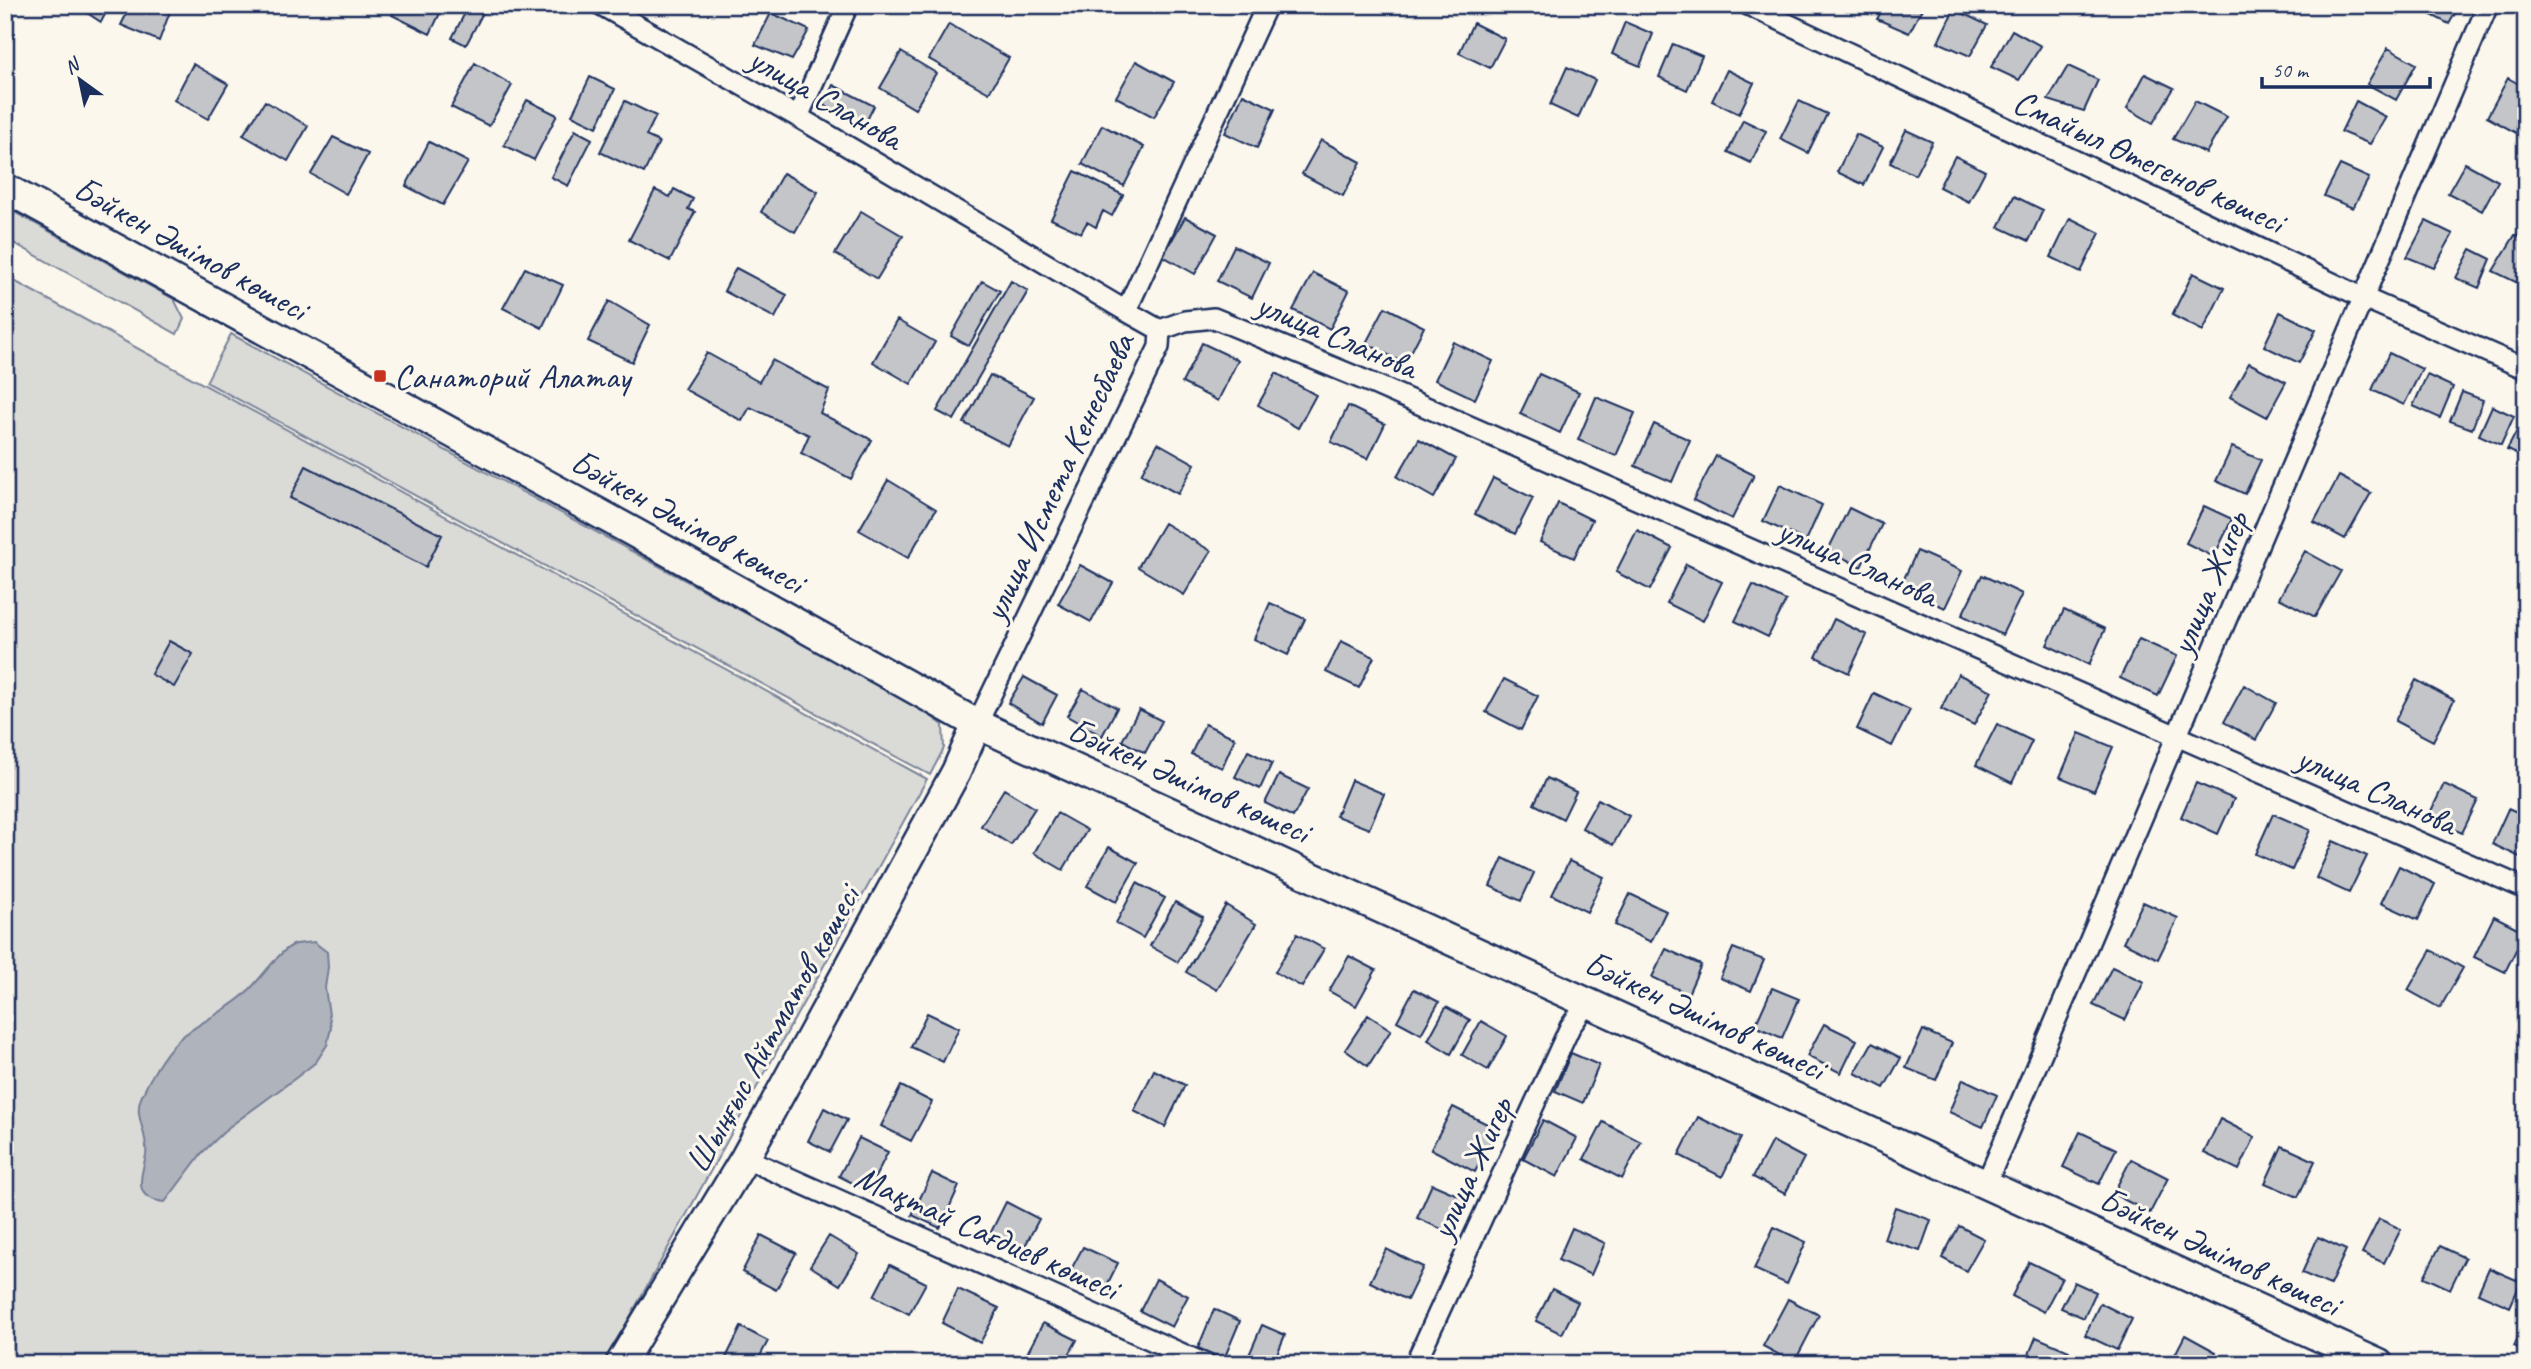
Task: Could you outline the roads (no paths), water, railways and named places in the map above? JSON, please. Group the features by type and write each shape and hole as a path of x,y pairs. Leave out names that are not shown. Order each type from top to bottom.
{"main road":[{"name":"Бәйкен Әшімов көшесі","path":"5,188 635,533 976,724 2379,1364"},
{"name":"Шыңғыс Айтматов көшесі","path":"620,1364 745,1158 956,772 976,724"}],"street":[{"name":"улица Сланова","path":"601,5 1126,311"},
{"path":"797,117 848,5"},
{"name":"улица Исмета Кенесбаева","path":"976,724 1159,347 1160,330 1126,311 1267,5"},
{"name":"Смайыл Өтегенов көшесі","path":"1748,5 2364,298 2526,369"},
{"name":"улица Жигер","path":"1986,1184 2488,5"},
{"name":"улица Сланова","path":"1160,330 1185,321 1214,318 1369,382 2526,889"},
{"name":"улица Жигер","path":"1415,1364 1570,1027 1588,1002"},
{"name":"Мақтай Сағдиев көшесі","path":"745,1158 1205,1364"}],"place":[{"name":"Санаторий Алатау","path":"380,376"}]}
